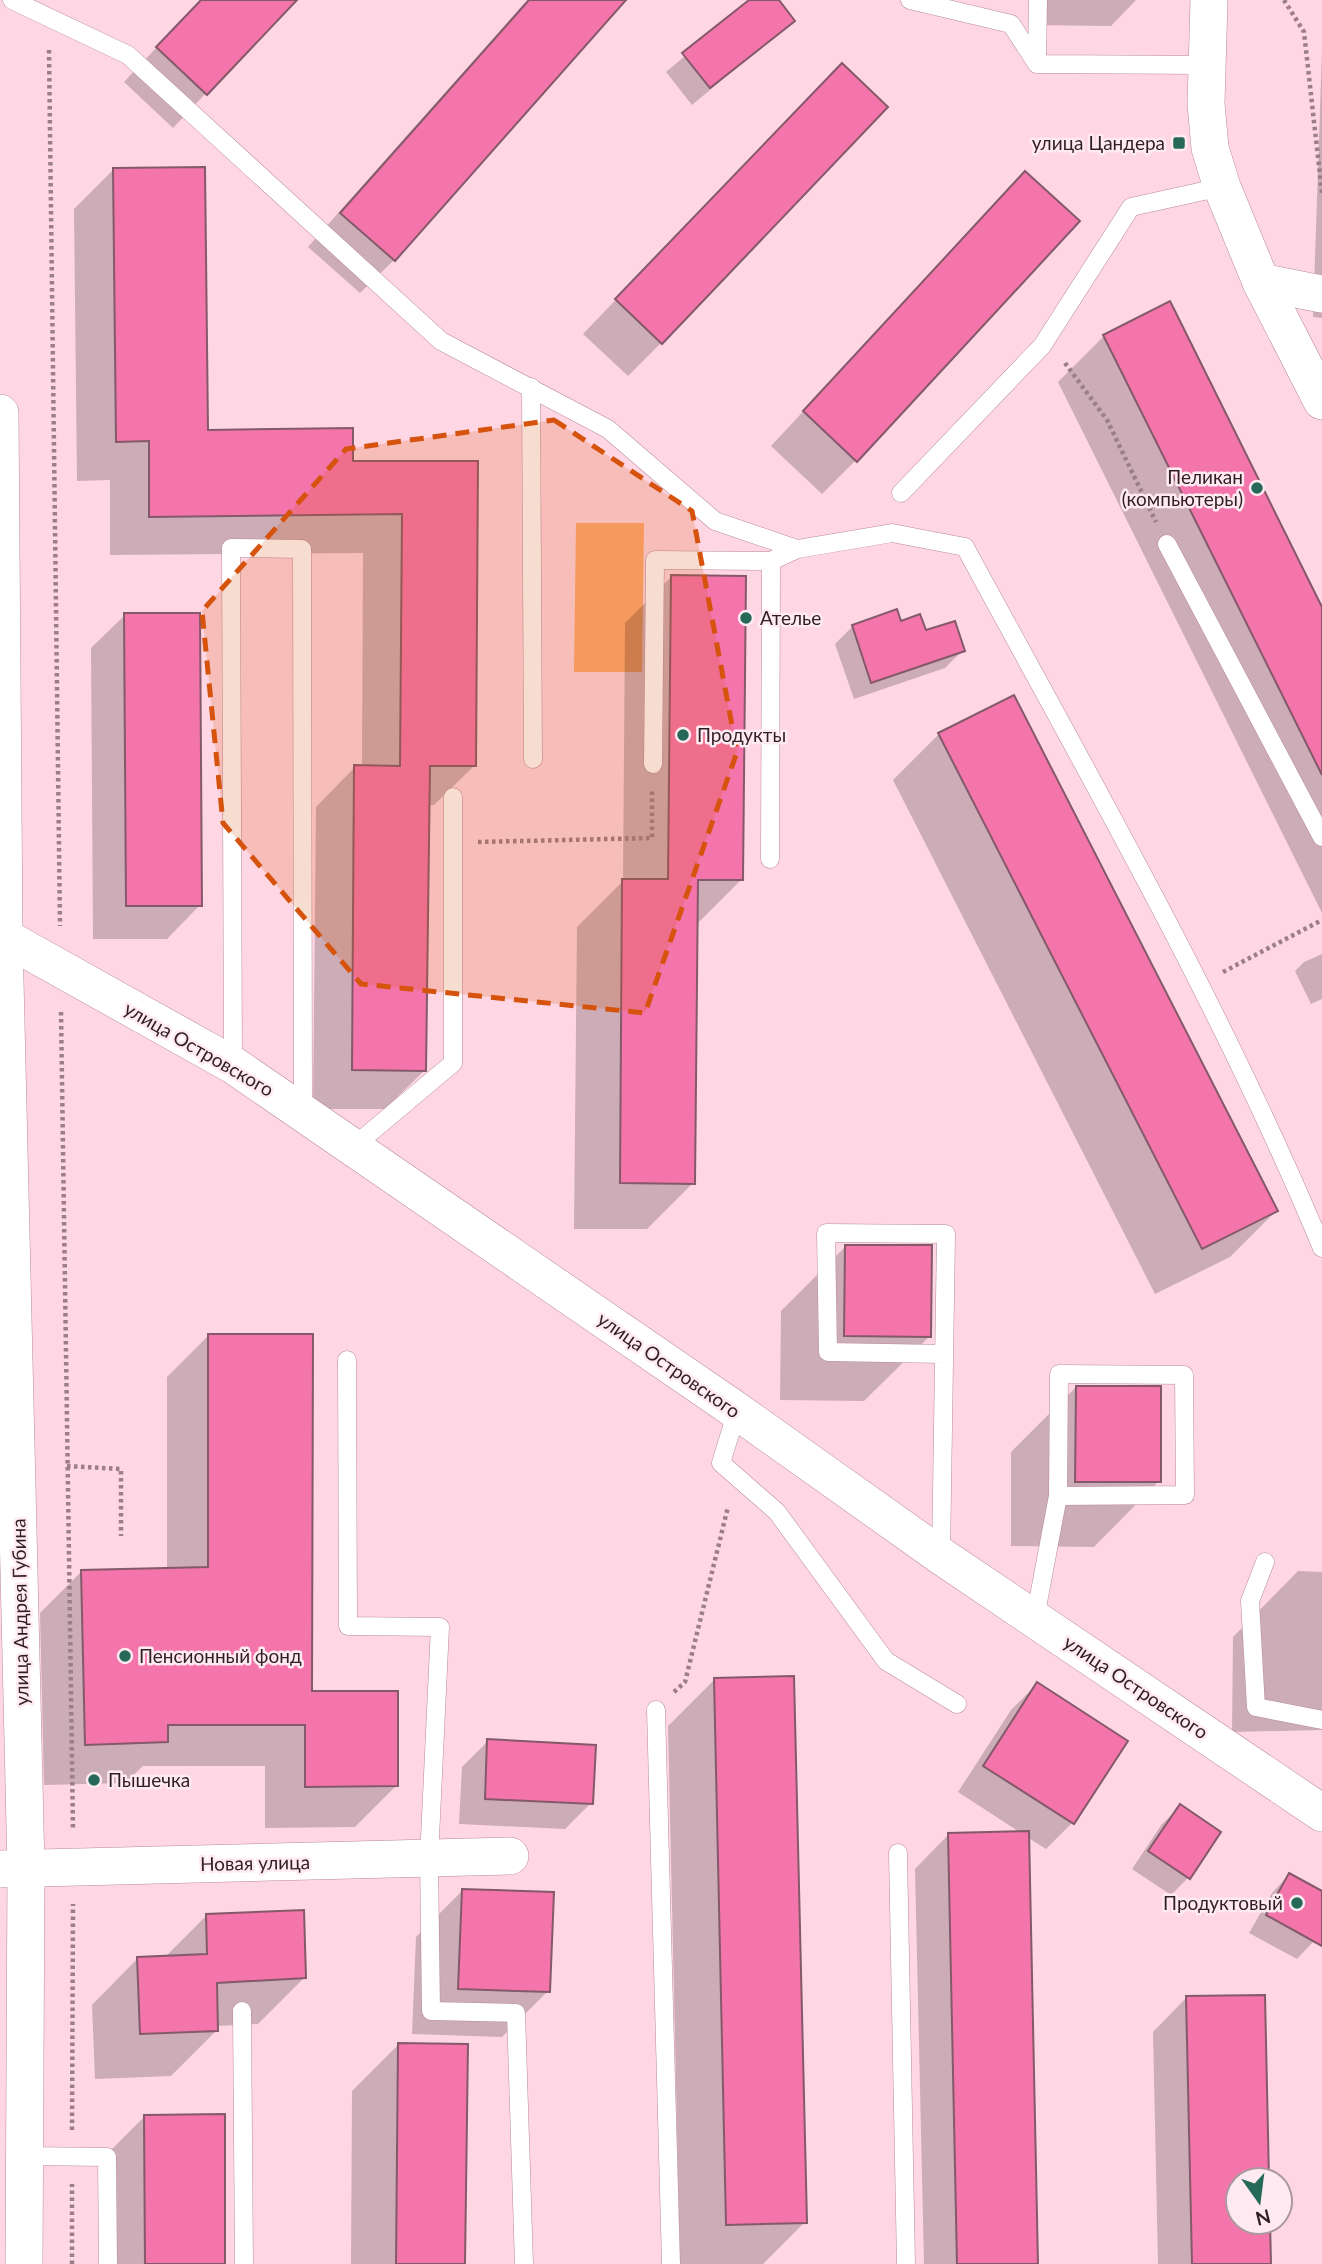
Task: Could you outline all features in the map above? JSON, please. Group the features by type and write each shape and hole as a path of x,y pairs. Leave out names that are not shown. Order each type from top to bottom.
{"street":[{"path":"1209,0 1206,104 1210,148 1222,187 1261,282 1322,401"},
{"path":"1261,282 1322,294"},
{"name":"улица Андрея Губина","path":"0,413 2,936 13,1868 26,2156 24,2264"},
{"name":"улица Островского","path":"2,936 233,1065 303,1111 737,1411 941,1556 1322,1812"},
{"name":"Новая улица","path":"13,1868 510,1856"}],"lane":[{"path":"12,0 128,55 441,341 608,429 715,522 797,549"},
{"path":"910,0 1011,24 1037,64"},
{"path":"1037,64 1038,0"},
{"path":"1037,64 1207,65"},
{"path":"901,493 1046,338 1130,207 1222,187"},
{"path":"531,387 533,759"},
{"path":"653,764 655,559 771,561 797,549 892,533 965,547 1201,984 1276,1138 1322,1248"},
{"path":"1167,544 1322,836"},
{"path":"233,1065 231,548 302,549 303,1111"},
{"path":"770,859 771,561"},
{"path":"353,1147 453,1063 453,797"},
{"path":"941,1556 946,1234 826,1233 828,1352 944,1354"},
{"path":"347,1360 348,1626 440,1627 429,1859 431,2011 516,2013 524,2264"},
{"path":"1035,1618 1058,1496 1059,1374 1184,1375 1185,1495 1058,1496"},
{"path":"737,1411 721,1462 777,1512 886,1661 957,1704"},
{"path":"1265,1562 1250,1601 1256,1707 1322,1720"},
{"path":"656,1710 671,2264"},
{"path":"898,1853 906,2264"},
{"path":"242,2011 244,2264"},
{"path":"26,2156 107,2157 108,2264"}],"path":[{"path":"1284,0 1304,32 1322,193"},
{"path":"49,17 73,1867 72,2264"},
{"path":"1046,338 1107,420 1167,544"},
{"path":"452,843 652,838 653,764"},
{"path":"1201,984 1322,920"},
{"path":"67,1466 121,1469 121,1536"},
{"path":"656,1710 685,1682 736,1476"}],"highlighted area":[{"path":"554,420 692,511 737,752 645,1013 361,984 223,823 202,611 346,449"}],"shaded area":[{"path":"576,523 644,523 642,672 574,672"}],"building":[{"path":"201,0 297,0 207,95 156,47"},
{"path":"529,0 626,0 395,261 340,213"},
{"path":"749,0 779,0 795,21 710,88 682,53"},
{"path":"842,63 888,107 662,344 615,299"},
{"path":"205,167 208,430 353,428 353,461 478,461 476,766 430,766 426,1071 352,1070 354,765 400,766 402,514 149,517 149,441 116,442 113,168"},
{"path":"1025,171 1080,221 857,462 803,411"},
{"path":"1170,301 1322,607 1322,775 1103,335"},
{"path":"671,575 746,576 743,880 698,880 695,1184 620,1183 622,879 668,879"},
{"path":"897,609 901,621 920,614 926,630 955,621 965,651 871,683 852,625"},
{"path":"124,613 200,613 202,906 126,906"},
{"path":"1014,695 1278,1211 1202,1249 938,733"},
{"path":"845,1245 932,1245 931,1337 844,1336"},
{"path":"208,1334 313,1334 312,1691 398,1691 398,1786 305,1787 305,1725 168,1725 168,1742 85,1745 81,1570 208,1567"},
{"path":"1076,1386 1161,1386 1161,1482 1075,1482"},
{"path":"794,1676 807,2223 726,2225 714,1678"},
{"path":"1037,1682 1128,1741 1074,1824 983,1766"},
{"path":"487,1739 596,1745 593,1804 485,1799"},
{"path":"1180,1804 1221,1832 1190,1879 1148,1851"},
{"path":"1029,1831 1038,2264 957,2264 948,1833"},
{"name":"Продуктовый","path":"1289,1873 1322,1891 1322,1946 1266,1915"},
{"path":"462,1889 554,1892 550,1992 458,1989"},
{"path":"304,1910 306,1978 217,1983 218,2031 140,2034 137,1957 207,1954 206,1914"},
{"path":"1265,1995 1269,2166 1224,2166 1224,2236 1270,2236 1271,2264 1192,2264 1186,1996"},
{"path":"398,2043 468,2044 465,2264 396,2264"},
{"path":"225,2114 225,2264 145,2264 144,2115"}],"place":[{"name":"улица Цандера","path":"1179,143"},
{"name":"Пеликан (компьютеры)","path":"1257,488"},
{"name":"Ателье","path":"746,618"},
{"name":"Продукты","path":"683,735"},
{"name":"Пенсионный фонд","path":"125,1656"},
{"name":"Пышечка","path":"94,1780"},
{"name":"Продуктовый","path":"1297,1903"}]}
